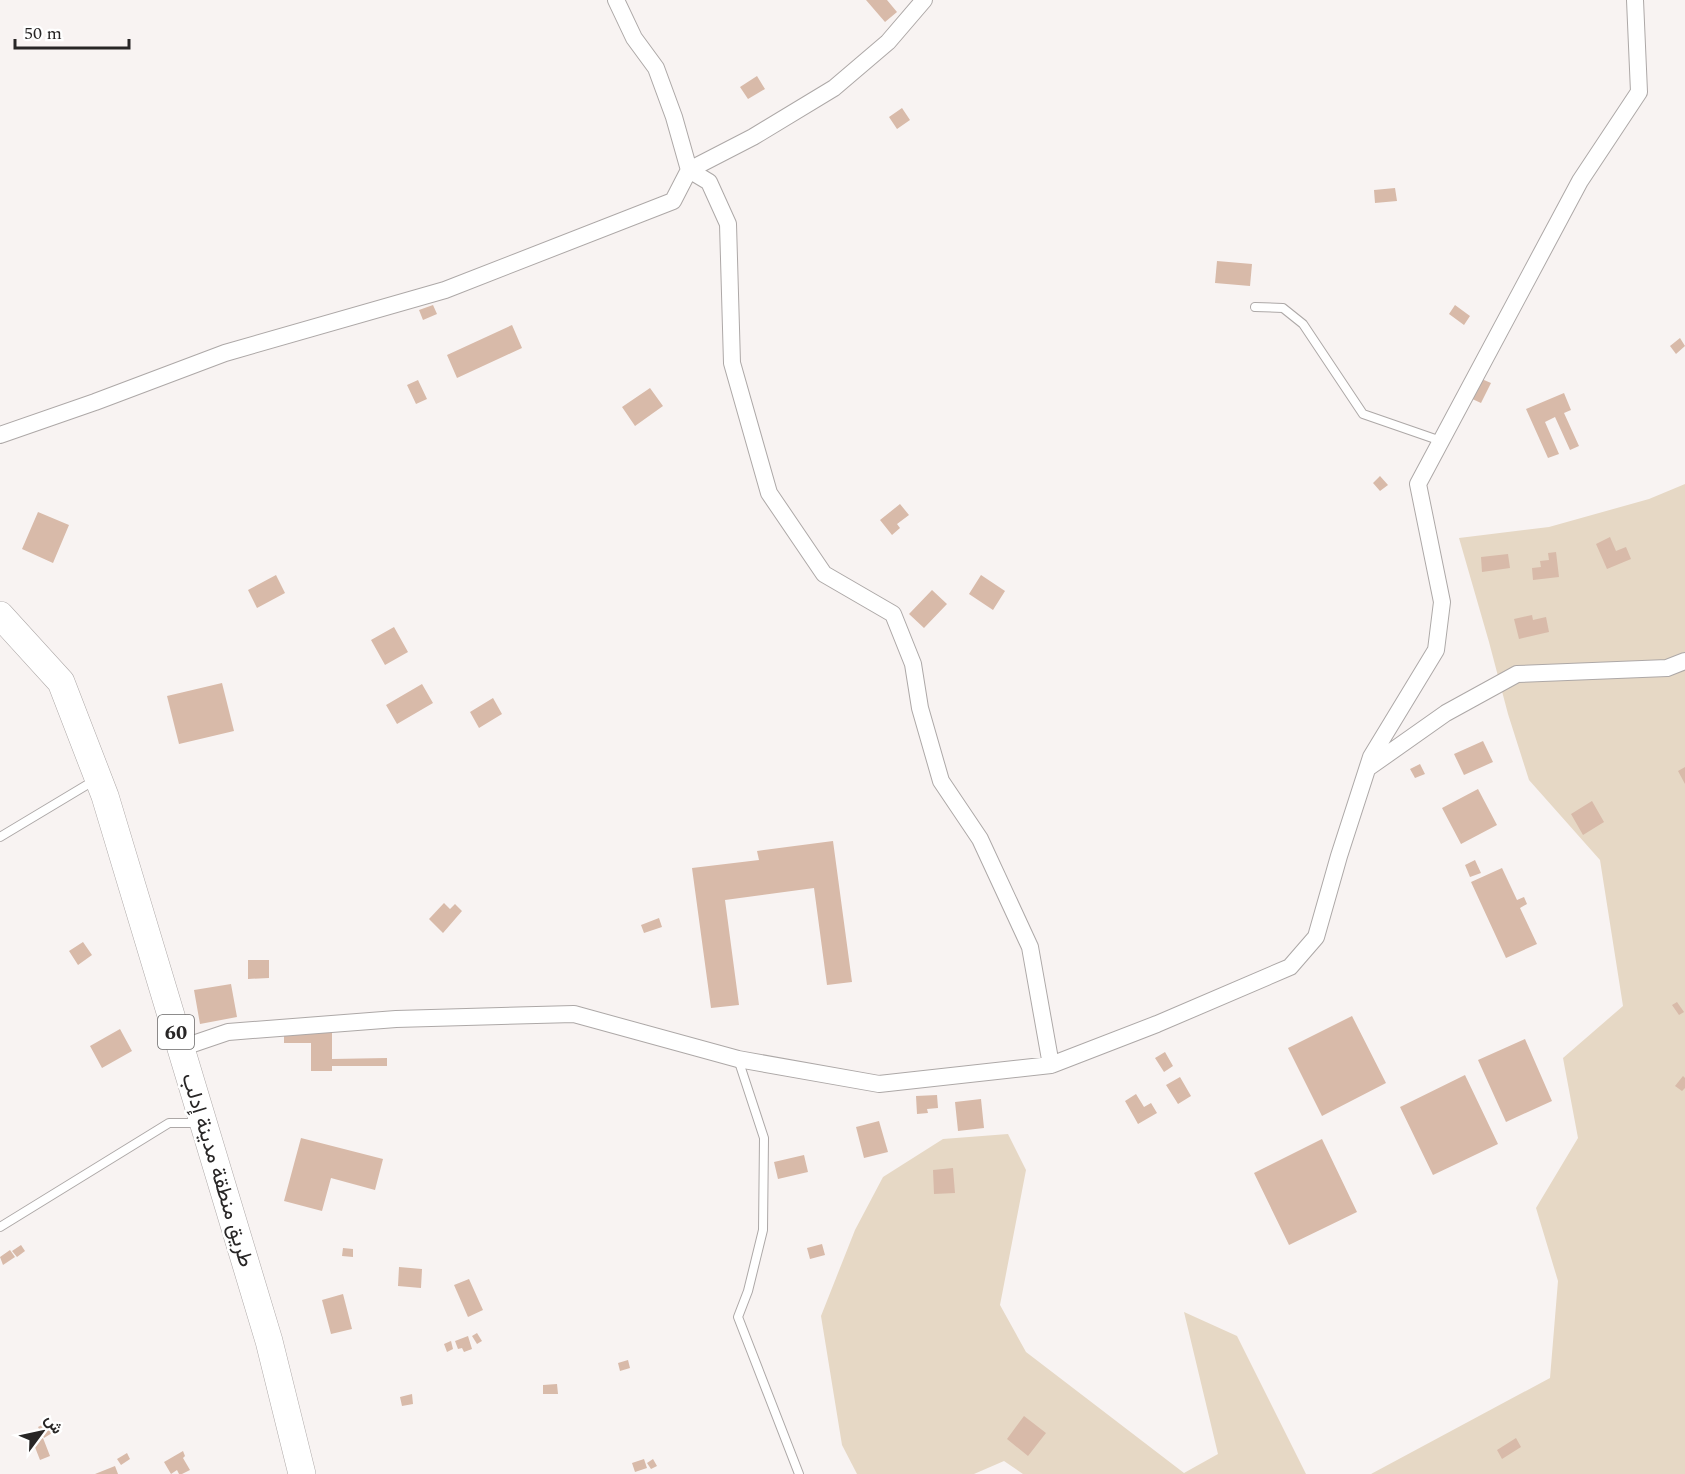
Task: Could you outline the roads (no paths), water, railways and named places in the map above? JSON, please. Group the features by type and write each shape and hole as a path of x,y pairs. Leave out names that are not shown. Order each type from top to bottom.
{"main road":[{"name":"طريق منطقة مدينة إدلب","path":"0,615 61,682 98,778 269,1341 302,1474"}],"street":[{"path":"616,0 634,38 656,68 674,117 689,170 709,183 728,224 732,363 769,493 824,574 893,614 913,664 920,708 941,781 980,839 1030,947 1051,1065"},
{"path":"0,435 225,353 445,290 673,201 689,170 753,137 834,88 888,42 924,0"},
{"path":"181,1048 228,1032 396,1019 574,1014 738,1059 879,1084 1051,1065 1157,1024 1290,967 1316,937 1339,856 1371,758 1436,650 1442,602 1418,484 1580,181 1639,92 1635,0"},
{"path":"1368,768 1446,713 1517,674 1667,668 1685,661"}],"lane":[{"path":"1255,307 1283,308 1303,324 1363,414 1441,441"},
{"path":"0,837 98,778"},
{"path":"738,1059 764,1138 763,1230 748,1291 738,1317 799,1474"},
{"path":"0,1227 170,1123 204,1123"}]}
